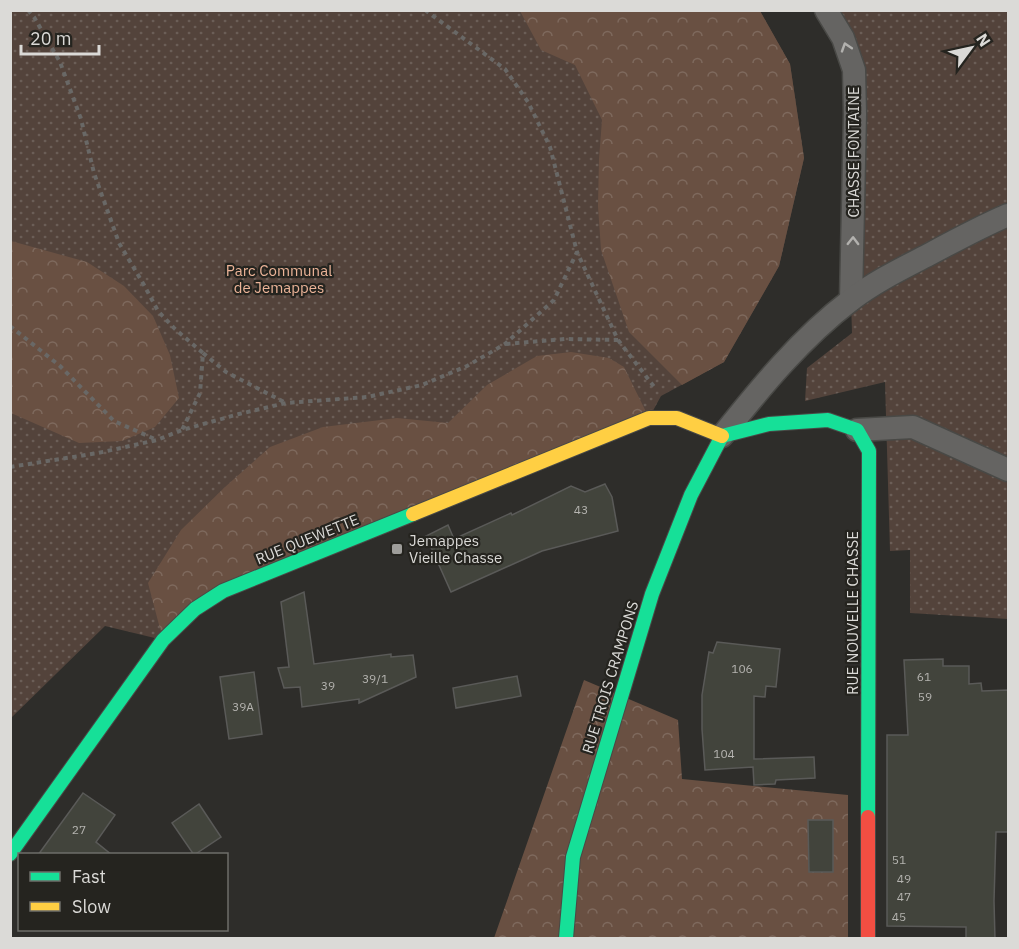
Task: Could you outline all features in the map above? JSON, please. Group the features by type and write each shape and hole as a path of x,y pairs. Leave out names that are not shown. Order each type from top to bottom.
{"street":[{"name":"CHASSE FONTAINE","path":"826,10 843,38 854,70 851,300"},
{"path":"722,436 792,353 851,300 891,273 1008,215"},
{"name":"RUE QUEWETTE","path":"10,854 162,640 195,609 223,591 649,418 677,418 722,436"},
{"path":"722,436 769,424 828,420 857,430 914,427 1008,470"},
{"name":"RUE NOUVELLE CHASSE","path":"857,430 870,451 868,939"},
{"name":"RUE TROIS CRAMPONS","path":"566,939 573,856 652,594 691,495 722,436"}],"path":[{"path":"28,10 60,62 81,120 94,173 119,243 158,311 175,329 226,372 286,403"},
{"path":"425,10 505,69 528,102 550,147 577,252 618,339 677,418"},
{"path":"10,467 98,453 157,440 182,430 286,403 367,397 422,385 467,366 506,344 554,300 577,252"},
{"path":"10,326 60,366 114,421 157,440"},
{"path":"506,344 566,339 618,339"},
{"path":"182,430 200,393 203,353"}],"green space":[{"name":"Parc Communal de Jemappes","path":"11,11 760,11 790,64 804,158 779,266 724,362 661,396 649,418 223,591 163,640 105,626 11,718"},
{"path":"520,11 760,11 790,64 804,158 779,266 724,362 682,385 629,332 601,250 598,206 602,120 575,65 541,50"},
{"path":"826,11 1008,11 1008,619 910,613 910,550 890,551 885,382 805,401 807,368 852,333 855,114"},
{"path":"11,241 87,262 124,286 153,316 170,355 179,398 155,427 122,441 79,443 11,413"},
{"path":"571,352 609,358 624,367 649,418 223,591 163,640 148,583 181,530 270,447 323,427 397,418 448,423 487,385 537,356"},
{"path":"584,680 678,720 682,779 848,795 848,938 494,938"}],"building":[{"path":"605,484 612,497 618,531 542,551 451,592 426,536 448,525 454,539 511,513 512,515 571,486 585,492"},
{"path":"304,592 314,664 391,654 391,657 413,655 416,677 359,703 359,699 302,707 300,687 284,688 278,668 289,667 281,602"},
{"path":"717,642 780,649 776,687 766,686 765,697 754,696 754,759 814,757 815,778 776,780 775,784 754,785 753,767 705,770 702,695 709,652 713,653"},
{"path":"943,659 943,666 969,666 969,684 981,683 982,691 1008,690 1008,832 996,832 995,939 966,939 966,927 887,926 887,735 908,735 904,660"},
{"path":"254,672 262,734 229,739 220,677"},
{"path":"517,676 521,696 456,708 453,688"},
{"path":"83,793 115,815 96,842 110,853 39,853"},
{"path":"199,804 221,837 197,853 193,853 172,823"},
{"path":"808,820 833,820 833,872 809,872"}],"traffic: fast":[{"path":"722,436 769,424 828,420 857,430 869,451 868,817"},
{"path":"566,938 573,857 652,594 691,495 722,436"},
{"path":"10,854 163,640 195,609 223,591 413,514"}],"traffic: slow":[{"path":"413,514 649,418 677,418 722,436"}],"traffic: jam":[{"path":"868,817 868,938"}],"place":[{"name":"Jemappes Vieille Chasse","path":"397,549"}]}
